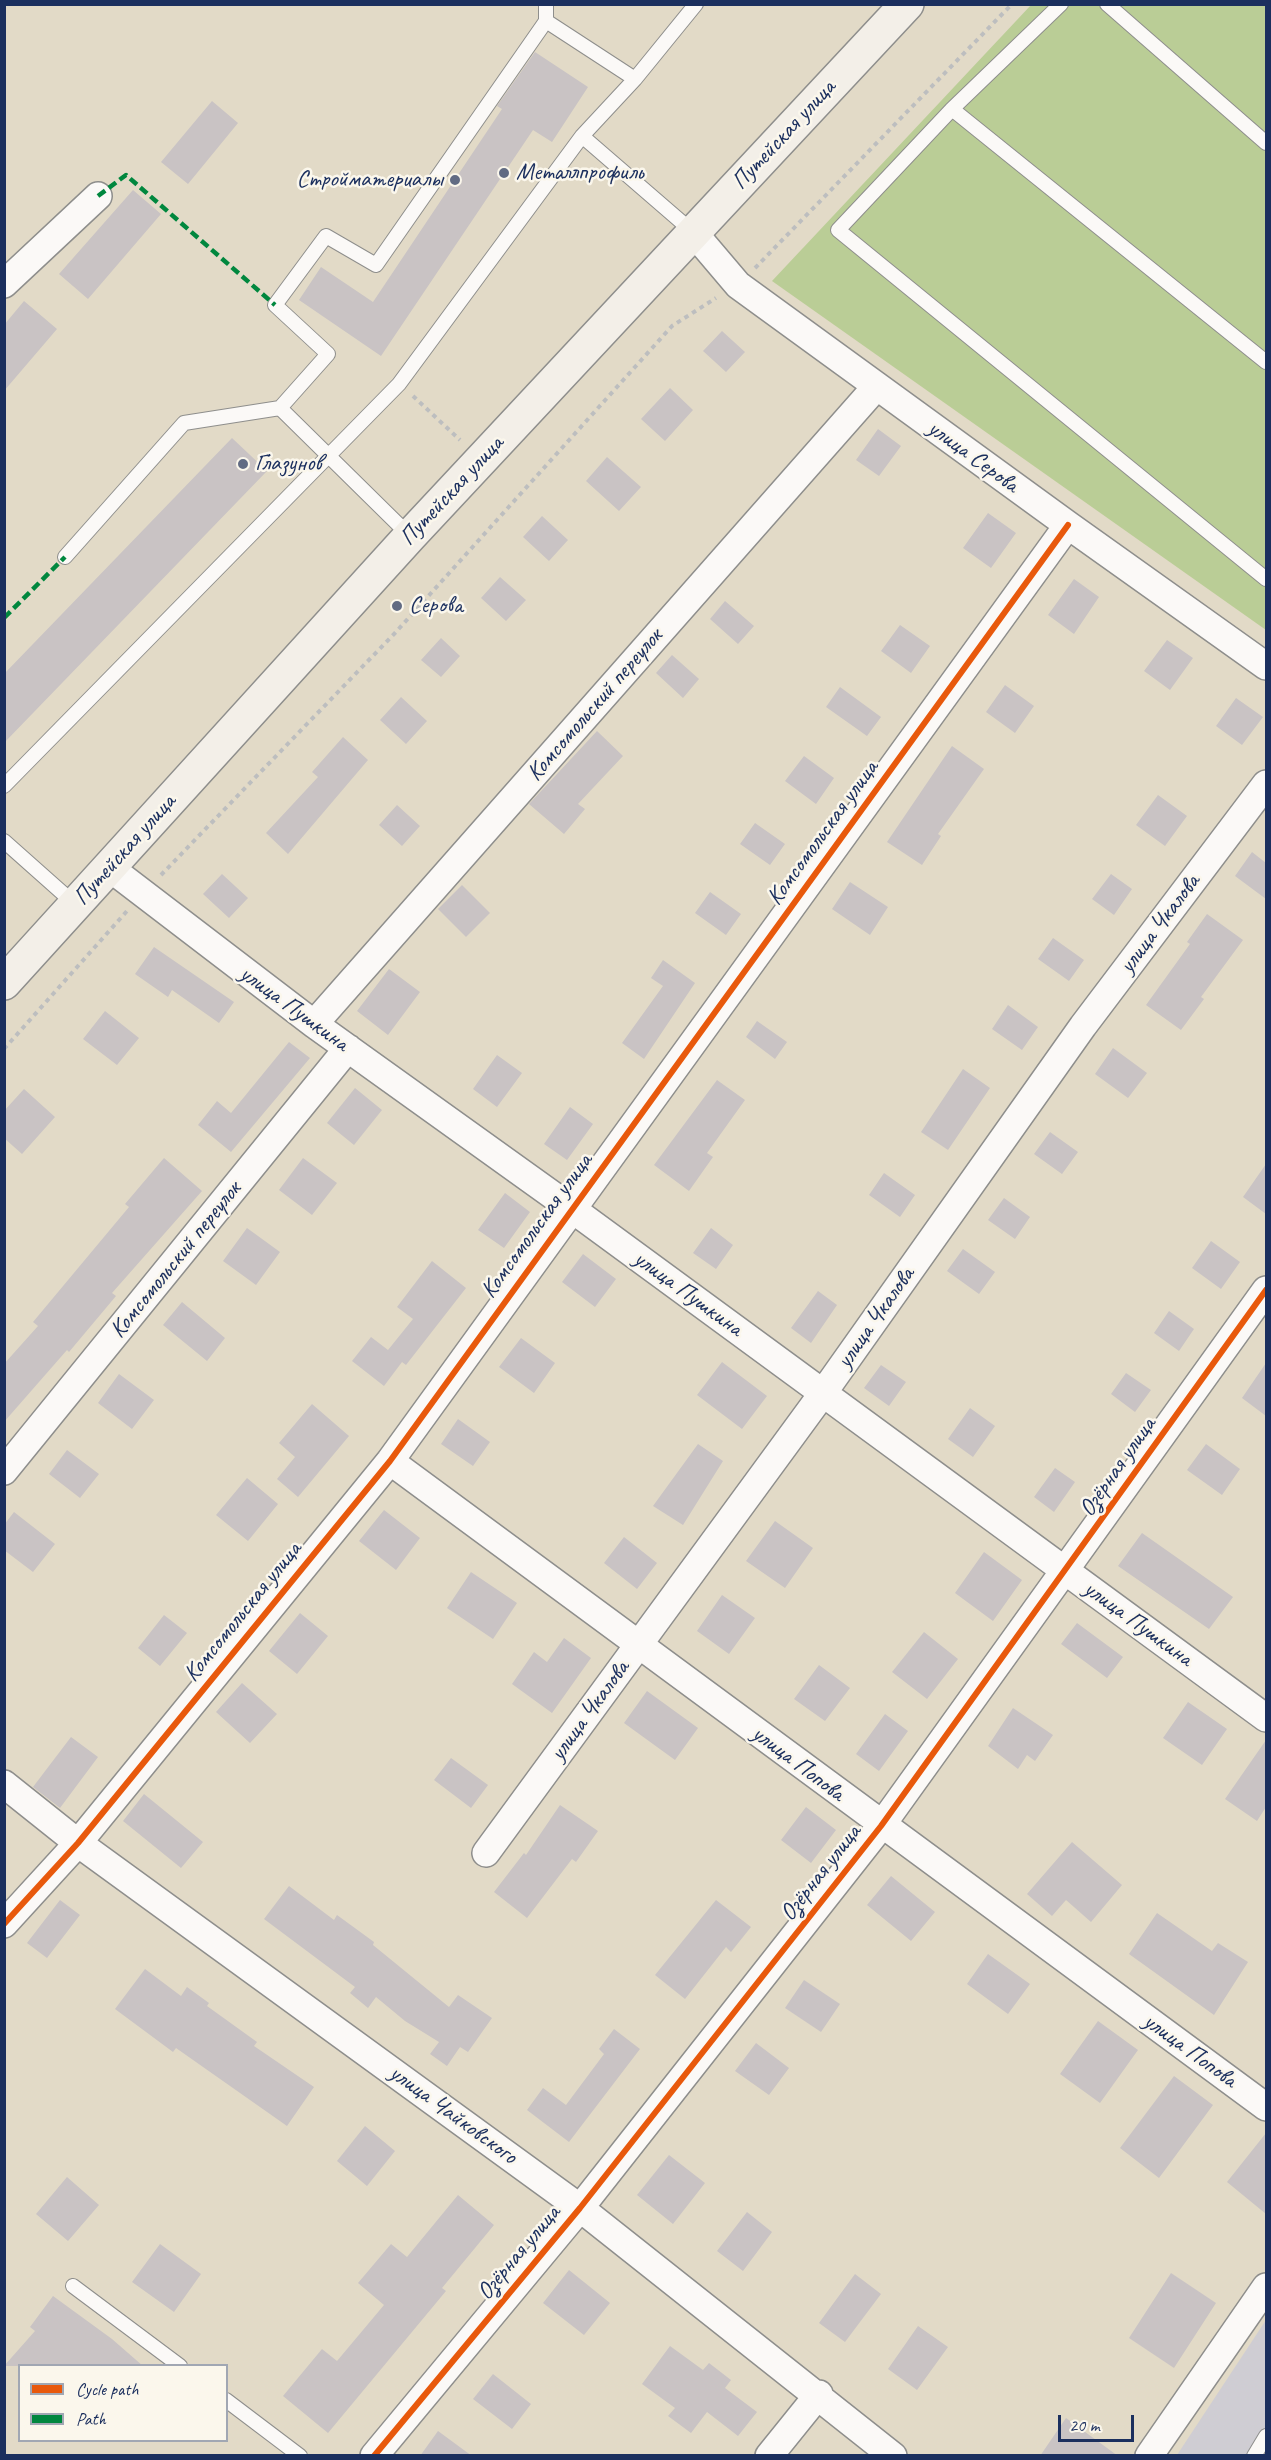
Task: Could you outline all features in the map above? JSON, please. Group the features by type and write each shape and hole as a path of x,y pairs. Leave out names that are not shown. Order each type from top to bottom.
{"main road":[{"name":"Путейская улица","path":"4,983 410,536 907,4"}],"street":[{"path":"4,284 98,196"},
{"name":"улица Серова","path":"693,232 738,285 876,387 1266,666"},
{"name":"Комсомольский переулок","path":"314,1024 876,387"},
{"name":"Комсомольская улица","path":"4,1924 78,1843 390,1461 1068,525"},
{"name":"улица Чкалова","path":"486,1853 823,1393 1083,1026 1266,784"},
{"name":"улица Пушкина","path":"110,868 141,895 314,1024 572,1209 1266,1718"},
{"name":"Комсомольский переулок","path":"4,1471 348,1048"},
{"name":"Озёрная улица","path":"374,2456 580,2208 881,1826 1266,1290"},
{"name":"улица Попова","path":"390,1461 881,1826 1266,2107"},
{"name":"улица Чайковского","path":"4,1784 78,1843 580,2208 819,2394 893,2456"},
{"path":"1149,2456 1266,2287"},
{"path":"769,2456 819,2394"}],"lane":[{"path":"65,557 184,423 280,408 328,354 275,304 326,236 376,265 546,21 546,4"},
{"path":"4,786 399,384 582,135 635,79 696,4"},
{"path":"1061,4 952,109 838,230 1266,579"},
{"path":"1107,4 1266,143"},
{"path":"546,21 635,79"},
{"path":"952,109 1266,362"},
{"path":"582,135 693,232"},
{"path":"280,408 410,536"},
{"path":"4,841 75,905"},
{"path":"73,2286 177,2364"},
{"path":"228,2402 300,2456"},
{"path":"1254,2456 1266,2436"}],"path":[{"path":"4,1049 141,895 395,633 672,326 738,285 1012,4"},
{"path":"399,384 465,445"}],"shaded area":[{"path":"1266,2320 1266,2455 1177,2455"}],"green space":[{"path":"1031,5 1266,5 1266,630 772,281"}],"building":[{"path":"535,52 588,87 552,142 533,130 381,356 299,300 321,267 373,302 502,109 497,106"},
{"path":"212,101 238,123 188,184 161,162"},
{"path":"133,190 161,214 88,299 59,274"},
{"path":"24,301 57,329 4,391 4,325"},
{"path":"722,331 745,352 726,372 703,351"},
{"path":"670,388 693,410 665,441 641,419"},
{"path":"878,429 901,446 879,476 856,460"},
{"path":"232,438 267,471 4,743 4,674"},
{"path":"607,457 641,487 619,511 586,481"},
{"path":"988,513 1016,533 991,568 963,548"},
{"path":"542,516 568,540 549,561 523,537"},
{"path":"500,577 526,600 506,621 481,598"},
{"path":"1074,579 1099,597 1074,634 1048,615"},
{"path":"725,601 754,626 738,644 710,619"},
{"path":"900,625 930,646 911,673 881,651"},
{"path":"441,638 460,656 441,677 421,660"},
{"path":"1167,640 1193,658 1170,690 1144,671"},
{"path":"672,655 699,679 683,698 656,673"},
{"path":"1005,685 1034,706 1015,733 986,712"},
{"path":"840,687 881,717 867,736 826,707"},
{"path":"401,697 427,721 406,744 380,720"},
{"path":"1236,698 1263,717 1242,745 1216,726"},
{"path":"597,731 623,756 578,804 585,809 564,834 529,804"},
{"path":"343,737 368,760 288,854 266,833 318,777 312,772"},
{"path":"952,746 984,769 938,834 941,836 922,865 887,842"},
{"path":"804,756 834,778 816,804 785,781"},
{"path":"1158,795 1187,816 1165,846 1136,825"},
{"path":"397,805 420,826 402,846 379,825"},
{"path":"755,823 785,844 770,865 740,844"},
{"path":"1252,852 1266,863 1266,899 1235,876"},
{"path":"222,874 248,898 229,918 203,894"},
{"path":"1111,874 1132,889 1114,915 1092,899"},
{"path":"850,882 888,907 870,935 832,909"},
{"path":"462,885 490,913 466,937 438,909"},
{"path":"710,892 741,914 726,935 695,913"},
{"path":"1207,914 1243,940 1201,997 1204,999 1181,1030 1146,1005 1190,944 1187,942"},
{"path":"1053,938 1084,960 1069,981 1038,959"},
{"path":"154,947 234,1002 219,1023 172,990 168,997 135,974"},
{"path":"663,960 695,983 644,1059 622,1043 663,986 651,978"},
{"path":"389,969 420,992 388,1035 357,1011"},
{"path":"1008,1005 1038,1027 1022,1050 992,1029"},
{"path":"105,1011 139,1038 117,1065 83,1039"},
{"path":"757,1021 787,1042 775,1059 746,1037"},
{"path":"289,1042 310,1058 231,1152 198,1125 217,1101 231,1113"},
{"path":"1113,1048 1147,1073 1128,1098 1095,1074"},
{"path":"497,1055 522,1073 497,1107 473,1089"},
{"path":"963,1069 990,1088 948,1150 921,1132"},
{"path":"717,1080 745,1100 707,1153 713,1157 689,1191 654,1165"},
{"path":"355,1088 382,1110 354,1145 327,1123"},
{"path":"24,1089 55,1117 22,1154 4,1138 4,1111"},
{"path":"570,1107 593,1124 567,1160 544,1144"},
{"path":"1050,1132 1078,1152 1062,1174 1034,1154"},
{"path":"164,1158 202,1191 112,1293 116,1296 69,1352 67,1350 4,1422 4,1364 38,1326 33,1322 129,1207 125,1204"},
{"path":"303,1158 337,1183 312,1215 279,1190"},
{"path":"1266,1164 1266,1214 1243,1197"},
{"path":"884,1173 915,1195 900,1217 869,1195"},
{"path":"505,1193 530,1212 504,1248 478,1230"},
{"path":"1004,1198 1030,1217 1015,1239 988,1220"},
{"path":"247,1228 280,1252 256,1285 223,1261"},
{"path":"711,1228 733,1245 716,1269 693,1253"},
{"path":"1211,1241 1240,1262 1221,1289 1192,1268"},
{"path":"963,1249 995,1272 979,1294 947,1271"},
{"path":"583,1254 616,1279 595,1307 562,1282"},
{"path":"432,1261 466,1288 406,1365 402,1362 384,1386 352,1361 371,1337 388,1350 413,1319 397,1307"},
{"path":"818,1291 837,1305 811,1343 791,1328"},
{"path":"182,1302 225,1338 207,1361 163,1325"},
{"path":"1169,1311 1194,1329 1179,1351 1154,1333"},
{"path":"521,1338 555,1363 534,1393 499,1367"},
{"path":"722,1362 767,1396 742,1429 697,1395"},
{"path":"1266,1363 1266,1416 1242,1398"},
{"path":"881,1365 906,1382 889,1406 864,1388"},
{"path":"1126,1373 1151,1390 1135,1412 1111,1394"},
{"path":"119,1374 154,1400 132,1429 98,1403"},
{"path":"312,1404 349,1436 298,1497 277,1479 295,1457 279,1443"},
{"path":"970,1408 995,1426 973,1457 948,1439"},
{"path":"458,1419 490,1442 473,1466 441,1444"},
{"path":"698,1444 723,1461 683,1525 653,1506"},
{"path":"1206,1444 1240,1469 1222,1495 1187,1470"},
{"path":"67,1450 99,1474 80,1498 49,1474"},
{"path":"1055,1468 1075,1482 1054,1512 1034,1497"},
{"path":"247,1478 278,1504 248,1541 216,1515"},
{"path":"384,1510 420,1538 396,1570 359,1541"},
{"path":"14,1512 55,1544 33,1572 4,1550 4,1525"},
{"path":"775,1521 813,1548 785,1588 746,1561"},
{"path":"1142,1533 1233,1597 1209,1629 1118,1566"},
{"path":"624,1537 657,1563 637,1589 604,1563"},
{"path":"984,1552 1022,1580 993,1621 955,1593"},
{"path":"471,1572 517,1603 493,1639 447,1608"},
{"path":"722,1595 755,1618 729,1654 697,1631"},
{"path":"300,1613 328,1636 297,1674 269,1651"},
{"path":"164,1615 187,1633 160,1666 138,1648"},
{"path":"1077,1623 1123,1657 1107,1678 1061,1644"},
{"path":"924,1632 958,1659 927,1699 892,1672"},
{"path":"564,1638 591,1658 552,1713 512,1684 534,1652 547,1662"},
{"path":"819,1665 850,1688 825,1721 794,1699"},
{"path":"242,1683 277,1714 250,1743 216,1712"},
{"path":"647,1691 698,1728 675,1760 624,1723"},
{"path":"1188,1702 1227,1729 1202,1765 1163,1738"},
{"path":"1013,1708 1053,1735 1035,1761 1027,1755 1018,1769 988,1746"},
{"path":"885,1714 908,1731 879,1771 856,1754"},
{"path":"71,1737 98,1757 60,1808 33,1787"},
{"path":"1266,1740 1266,1807 1257,1821 1225,1799"},
{"path":"451,1758 488,1785 471,1808 434,1780"},
{"path":"144,1794 203,1842 181,1868 123,1821"},
{"path":"560,1805 598,1831 576,1862 572,1859 527,1918 494,1892 524,1853 526,1855"},
{"path":"806,1807 836,1830 811,1863 781,1840"},
{"path":"1072,1842 1122,1885 1091,1922 1066,1900 1052,1916 1027,1894"},
{"path":"891,1876 935,1912 911,1941 867,1905"},
{"path":"289,1886 334,1920 337,1915 374,1942 373,1945 449,2007 458,1995 492,2018 468,2052 460,2047 447,2066 430,2054 439,2042 405,2021 376,1997 368,2008 350,1993 355,1987 264,1919"},
{"path":"60,1900 80,1915 47,1958 27,1943"},
{"path":"716,1900 751,1927 731,1952 726,1947 685,1999 655,1975"},
{"path":"1157,1913 1212,1951 1218,1943 1248,1962 1214,2015 1129,1954"},
{"path":"988,1954 1030,1984 1008,2014 967,1984"},
{"path":"145,1969 181,1996 187,1987 209,2003 207,2006 257,2042 254,2046 314,2087 287,2126 176,2048 173,2052 115,2009"},
{"path":"804,1980 840,2004 821,2032 785,2008"},
{"path":"1098,2021 1138,2050 1100,2103 1060,2074"},
{"path":"614,2029 640,2049 569,2142 527,2110 543,2088 566,2105 604,2054 599,2049"},
{"path":"756,2043 789,2068 769,2095 735,2071"},
{"path":"1174,2076 1213,2105 1159,2178 1120,2148"},
{"path":"365,2126 395,2151 367,2186 337,2161"},
{"path":"1266,2133 1266,2214 1227,2182"},
{"path":"669,2155 705,2183 673,2224 637,2195"},
{"path":"67,2177 99,2205 68,2241 36,2214"},
{"path":"458,2195 494,2225 442,2288 446,2291 328,2433 283,2396 322,2349 337,2361 384,2305 358,2283 391,2244 407,2257"},
{"path":"747,2212 772,2232 743,2271 717,2251"},
{"path":"160,2244 201,2274 174,2312 132,2282"},
{"path":"569,2270 610,2303 584,2335 543,2303"},
{"path":"1171,2273 1216,2303 1174,2368 1129,2338"},
{"path":"855,2274 881,2294 845,2342 819,2323"},
{"path":"53,2296 112,2339 141,2364 4,2366 35,2331 30,2327"},
{"path":"918,2326 948,2347 917,2390 888,2369"},
{"path":"670,2346 703,2370 709,2363 731,2380 725,2388 757,2412 738,2436 707,2412 691,2433 668,2416 675,2408 642,2384"},
{"path":"493,2374 531,2404 512,2429 473,2399"},
{"path":"1066,2418 1118,2456 1040,2456"},
{"path":"438,2431 472,2456 420,2456"}],"marked path":[{"path":"98,196 126,175 275,305"},
{"path":"4,618 65,557"}],"cycle path":[{"path":"4,1924 78,1843 390,1461 1068,525"},
{"path":"374,2456 580,2208 881,1826 1266,1290"}],"place":[{"name":"Металлпрофиль","path":"504,173"},
{"name":"Стройматериалы","path":"455,180"},
{"name":"Глазунов","path":"243,464"},
{"name":"Серова","path":"397,606"}]}
